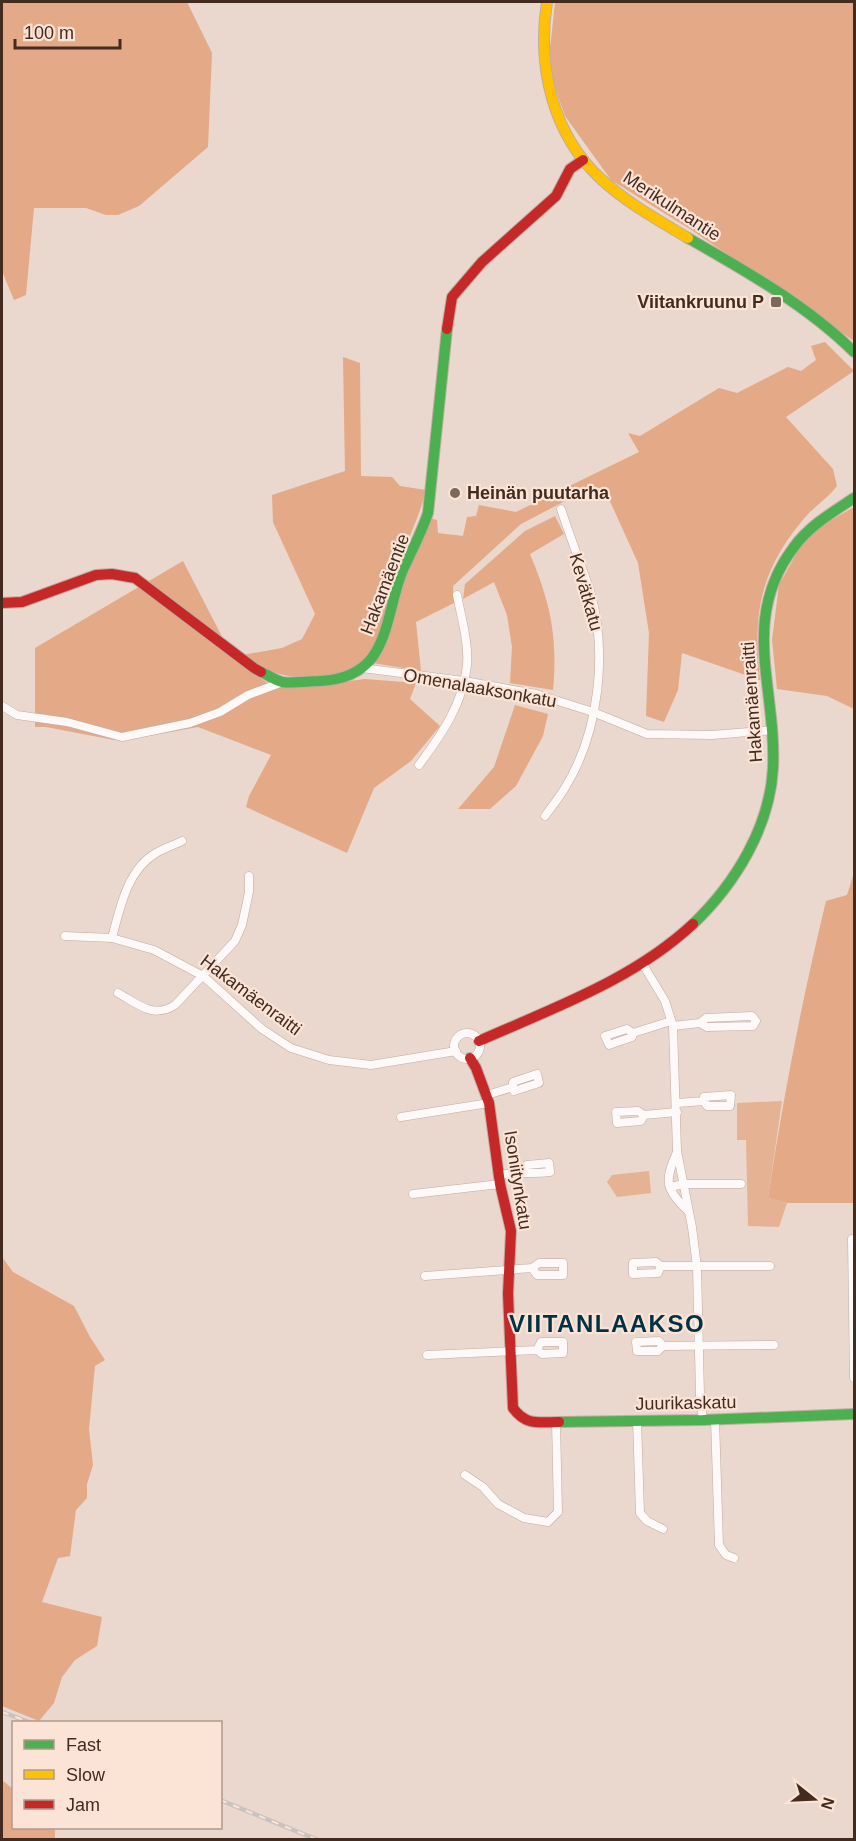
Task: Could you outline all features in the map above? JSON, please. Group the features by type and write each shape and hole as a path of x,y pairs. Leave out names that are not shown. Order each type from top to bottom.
{"street":[{"name":"Merikulmantie","path":"547,2 543,24 543,59 550,94 561,127 583,160 637,207 780,293 825,326 855,352"},
{"name":"Hakamäentie","path":"2,603 22,602 96,575 112,574 135,578 254,668 283,682 335,680 353,674 362,668 378,650 390,619 402,573 422,532 428,513 448,316 452,297 482,262 556,196 570,169 583,160"},
{"name":"Hakamäenraitti","path":"479,1041 597,987 642,963 683,933 703,914 737,870 753,840 769,793 773,771 773,730 763,645 765,612 774,583 795,545 829,515 855,498"},
{"name":"Kevätkatu","path":"545,816 566,786 582,753 598,688 599,639 590,592 561,509"},
{"path":"419,765 446,729 464,681 467,663 458,596"},
{"name":"Omenalaaksonkatu","path":"362,668 464,681 536,694 593,712 647,734 712,735 773,730"},
{"path":"2,706 17,714 67,722 122,737 190,723 220,712 248,695 283,682"},
{"path":"112,938 129,884 143,862 182,841"},
{"path":"118,993 146,1009 165,1011 175,1005 234,941 242,925 249,892 249,876"},
{"name":"Hakamäenraitti","path":"64,936 112,938 154,950 203,976 262,1029 291,1048 329,1060 371,1065 456,1051"},
{"path":"642,963 665,1001 672,1023 677,1151 697,1267 698,1345 703,1420"},
{"path":"633,1033 672,1023 700,1023 707,1027 753,1026 756,1021 752,1016 706,1018 700,1023"},
{"path":"730,1017 730,1026"},
{"path":"471,1033 479,1041 480,1050 470,1058 462,1057 456,1051 455,1043 462,1034 471,1033"},
{"name":"Isoniitynkatu","path":"470,1058 488,1099 499,1180 511,1231 508,1294 510,1351 513,1408 520,1418"},
{"path":"401,1117 488,1099 513,1087"},
{"path":"644,1115 704,1101"},
{"path":"677,1151 668,1178 670,1187 688,1211"},
{"path":"413,1194 499,1180 523,1171"},
{"path":"670,1187 684,1184 741,1184"},
{"path":"852,1239 855,1378"},
{"path":"661,1266 770,1266"},
{"path":"425,1276 532,1268"},
{"path":"663,1346 774,1345"},
{"path":"427,1355 537,1350"},
{"name":"Juurikaskatu","path":"520,1418 529,1422 556,1422 703,1420 855,1414"},
{"path":"715,1419 719,1545 726,1555 734,1558"},
{"path":"637,1420 640,1513 647,1521 663,1529"},
{"path":"465,1475 483,1487 498,1503 524,1518 548,1522 558,1512 556,1422"}],"shaded area":[{"path":"2,2 187,2 212,53 208,147 139,206 118,215 106,215 86,208 34,208 26,295 14,300 2,271"},
{"path":"555,2 854,2 854,341 693,231 611,180 565,116 548,68"},
{"path":"825,342 854,371 786,417 833,469 837,486 802,521 776,559 768,577 759,615 760,680 682,653 678,690 664,722 646,716 649,633 638,563 604,488 588,489 521,524 453,586 454,603 416,622 421,671 373,663 405,573 429,518 437,520 438,533 463,536 467,517 476,516 479,505 516,512 639,452 628,433 640,436 719,388 737,393 788,367 801,371 816,360 811,346"},
{"path":"343,357 360,363 361,476 392,477 400,486 426,490 396,572 381,629 374,647 366,658 355,666 327,676 283,675 266,669 242,655 282,648 302,639 315,614 273,522 272,495 345,471"},
{"path":"854,507 854,709 827,696 777,689 772,640 779,585 807,534"},
{"path":"555,516 564,534 530,554 543,588 551,620 554,653 553,690 510,683 512,647 507,615 494,582 463,599 465,584 525,531"},
{"path":"183,561 233,658 274,688 365,679 416,683 410,699 440,726 411,761 374,788 347,853 246,807 249,796 271,755 198,727 114,740 35,727 35,648"},
{"path":"515,705 548,714 543,736 516,786 490,809 458,809 494,767"},
{"path":"854,873 854,1203 787,1203 768,1198 801,1012 826,901 847,895"},
{"path":"782,1101 768,1198 787,1203 779,1227 748,1226 746,1140 737,1140 737,1103"},
{"path":"649,1171 651,1193 617,1197 607,1182 612,1175"},
{"path":"2,1257 13,1272 74,1306 105,1360 95,1366 89,1429 93,1465 87,1484 87,1498 76,1510 70,1556 58,1558 42,1602 102,1617 97,1646 75,1660 62,1677 54,1703 39,1721 2,1706"},
{"path":"2,1780 12,1788 12,1829 55,1829 55,1839 2,1839"}],"railway":[{"path":"2,1712 26,1721"},
{"path":"222,1801 318,1840"}],"traffic: fast":[{"path":"688,238 796,304 817,319 854,352"},
{"path":"261,672 286,683 342,678 359,670 380,644 402,572 428,513 447,329"},
{"path":"693,924 736,873 748,853 765,812 773,768 773,739 764,655 764,628 768,601 777,574 794,547 807,532 854,498"},
{"path":"559,1422 703,1420 854,1414"}],"traffic: slow":[{"path":"547,2 544,26 547,74 552,98 570,141 584,161 611,188 643,211 688,238"}],"traffic: jam":[{"path":"447,329 452,297 482,262 556,196 570,169 583,160"},
{"path":"2,603 22,602 96,575 112,574 135,578 261,672"},
{"path":"479,1041 618,977 670,944 693,924"},
{"path":"470,1058 489,1103 500,1184 511,1231 508,1294 513,1408 528,1420 559,1422"}],"place":[{"name":"Viitankruunu P","path":"776,302"},
{"name":"Heinän puutarha","path":"455,493"}],"district":[{"name":"VIITANLAAKSO","path":"607,1323"}]}
